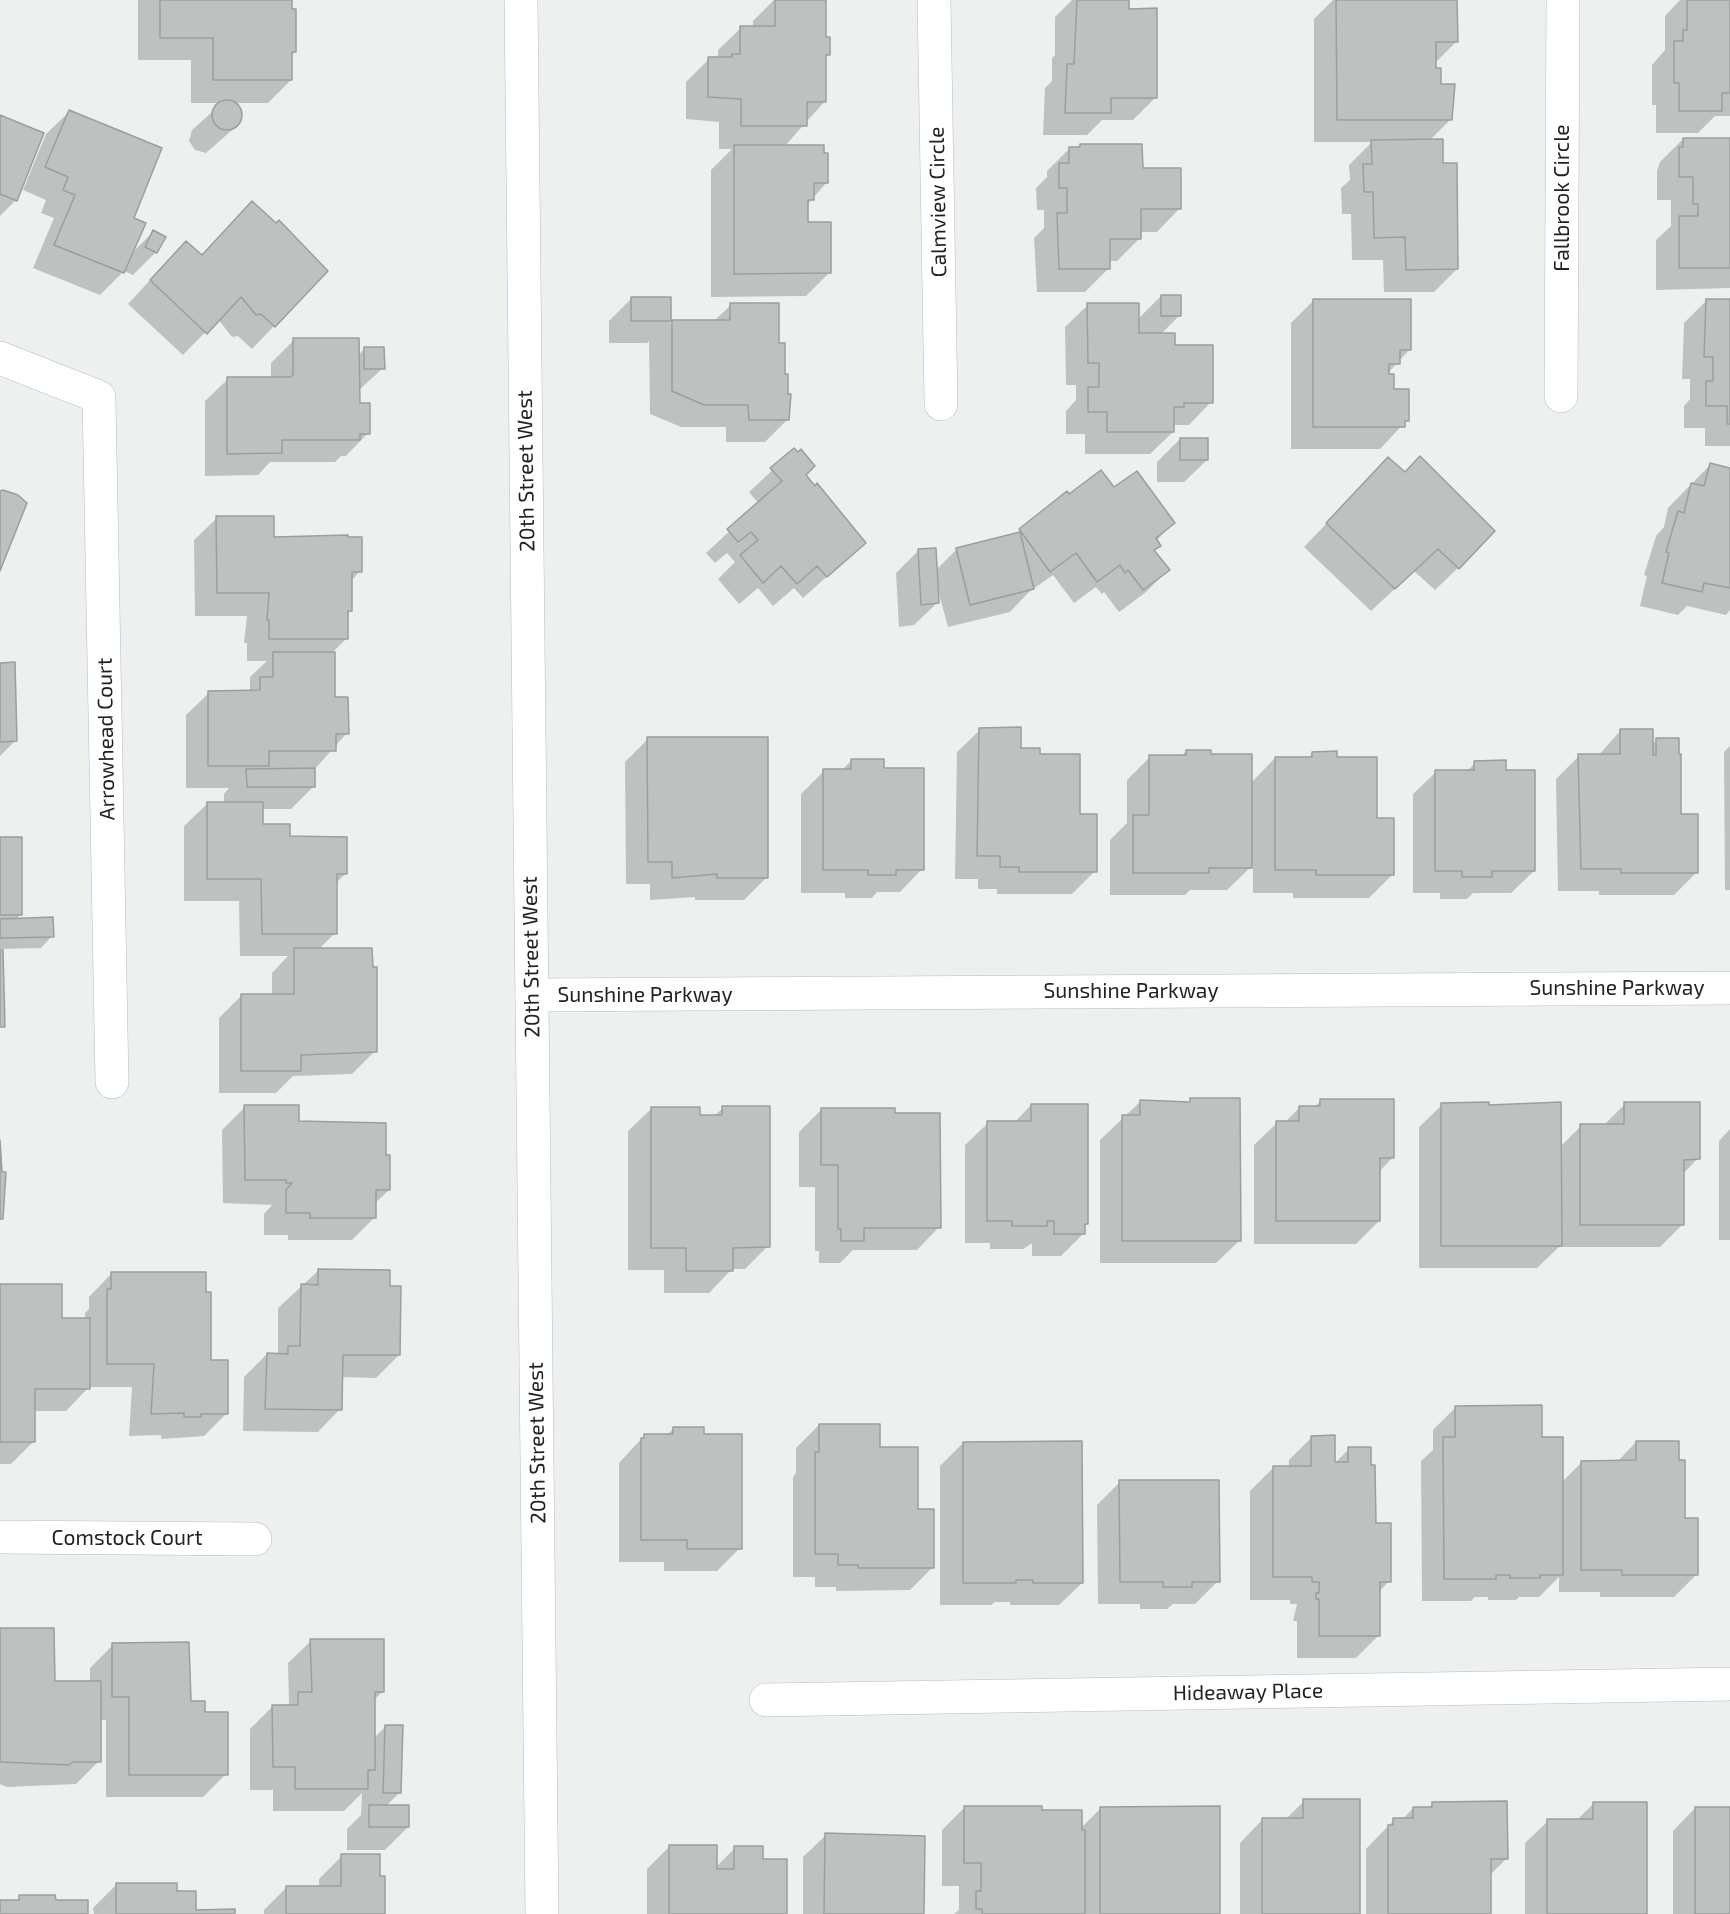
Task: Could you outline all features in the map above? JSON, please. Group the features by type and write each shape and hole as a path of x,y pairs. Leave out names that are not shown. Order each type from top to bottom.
{"street":[{"name":"20th Street West","path":"521,0 542,1914"},
{"name":"Calmview Circle","path":"934,0 941,404"},
{"name":"Fallbrook Circle","path":"1561,396 1563,0"},
{"name":"Arrowhead Court","path":"0,358 99,397 112,1082"},
{"name":"Sunshine Parkway","path":"532,995 1730,988"},
{"name":"Comstock Court","path":"0,1537 255,1539"},
{"name":"Hideaway Place","path":"766,1700 1730,1684"}],"building":[{"path":"160,0 292,0 292,9 296,9 296,52 292,52 292,80 213,80 213,38 160,38"},
{"path":"775,0 826,0 826,37 830,37 830,55 826,55 826,102 807,102 807,126 741,126 741,99 708,97 708,57 732,57 732,54 740,54 740,26 775,26"},
{"path":"1077,0 1129,0 1129,9 1157,8 1157,98 1111,98 1111,113 1065,113 1067,64 1074,64"},
{"path":"1336,0 1457,0 1458,42 1436,42 1436,68 1441,68 1441,84 1455,84 1452,120 1337,120"},
{"path":"1687,0 1730,0 1730,93 1722,93 1722,111 1679,111 1679,83 1674,83 1674,41 1683,41 1683,30 1687,30"},
{"path":"227,100 238,104 242,115 238,126 227,130 216,126 212,115 216,104"},
{"path":"69,110 162,148 134,218 146,223 124,273 54,245 75,195 63,190 68,177 45,167"},
{"path":"0,115 44,133 17,201 0,194"},
{"path":"1683,138 1730,138 1730,268 1679,268 1679,216 1698,216 1698,204 1693,204 1693,177 1679,177 1679,147 1683,147"},
{"path":"1443,139 1443,163 1457,163 1458,269 1406,270 1405,237 1374,238 1373,192 1364,192 1363,164 1372,164 1371,140"},
{"path":"1080,144 1142,144 1143,168 1181,168 1181,209 1141,209 1141,239 1110,239 1110,269 1059,269 1057,213 1067,213 1067,188 1059,188 1059,163 1069,163 1069,147 1080,147"},
{"path":"734,145 824,145 824,153 828,153 828,183 814,183 814,200 808,200 808,222 831,222 831,273 734,274"},
{"path":"252,201 276,223 279,220 328,271 275,327 261,314 256,315 241,297 207,334 150,280 186,241 202,255"},
{"path":"153,230 166,237 157,253 145,247"},
{"path":"1161,295 1181,295 1181,316 1161,316"},
{"path":"631,297 671,297 671,321 631,321"},
{"path":"1313,299 1411,299 1411,350 1400,350 1400,364 1389,364 1389,374 1394,374 1394,389 1409,389 1409,421 1405,421 1405,427 1313,427"},
{"path":"1706,299 1730,299 1730,424 1727,424 1727,406 1706,406 1706,381 1713,381 1713,357 1704,357"},
{"path":"730,303 779,303 779,343 785,343 785,374 788,374 788,394 791,394 789,420 749,420 748,405 704,405 672,391 672,320 730,320"},
{"path":"1087,303 1139,303 1139,333 1175,333 1175,345 1213,345 1213,403 1184,403 1184,407 1174,407 1174,432 1107,432 1107,412 1088,412 1088,387 1099,387 1099,363 1088,363"},
{"path":"293,338 359,338 360,403 370,403 370,434 360,434 360,440 282,440 282,453 227,454 227,377 290,377 293,375"},
{"path":"364,347 384,347 385,369 364,369"},
{"path":"1180,438 1208,438 1208,460 1180,460"},
{"path":"794,448 798,452 801,449 815,466 806,475 815,486 817,483 866,543 827,577 817,566 797,584 781,566 763,583 740,555 758,540 751,532 738,542 727,529 782,481 770,468"},
{"path":"1420,456 1495,531 1459,569 1438,549 1395,589 1326,523 1388,457 1405,472"},
{"path":"1710,463 1730,468 1730,588 1704,583 1702,592 1662,583 1669,553 1666,552 1678,511 1684,513 1691,483 1704,486"},
{"path":"1101,470 1114,487 1137,471 1175,523 1156,538 1161,546 1154,550 1170,570 1143,590 1128,570 1125,573 1120,565 1097,582 1076,553 1050,572 1019,529 1067,491 1069,494"},
{"path":"0,491 18,495 27,503 0,571"},
{"path":"216,516 274,516 274,537 348,535 348,537 362,537 362,572 352,572 352,611 348,611 348,639 269,639 269,620 267,620 269,593 217,593"},
{"path":"1020,532 1034,589 970,605 956,548"},
{"path":"936,548 939,603 921,605 918,549"},
{"path":"273,652 335,652 335,697 348,697 349,734 336,734 336,751 269,751 269,766 208,766 208,691 260,690 260,677 273,677"},
{"path":"15,662 17,741 0,742 0,663"},
{"path":"1021,727 1021,748 1040,748 1040,754 1080,754 1080,814 1097,814 1097,872 1019,872 1019,867 1000,867 1000,856 977,856 979,728"},
{"path":"1620,729 1653,729 1653,755 1656,755 1656,738 1679,738 1681,814 1698,814 1698,873 1621,873 1621,869 1581,869 1578,754 1620,754"},
{"path":"647,737 768,737 768,878 717,878 717,874 672,878 672,862 648,862"},
{"path":"1186,750 1211,750 1211,754 1252,754 1252,868 1209,868 1209,873 1133,873 1133,815 1149,815 1149,755 1186,755"},
{"path":"1337,751 1337,757 1377,757 1377,818 1394,818 1394,875 1316,875 1316,870 1275,870 1275,757 1312,757 1312,752"},
{"path":"851,759 884,759 884,768 924,768 924,870 896,870 896,875 868,875 868,870 823,870 823,769 851,769"},
{"path":"1506,760 1506,770 1535,770 1535,871 1492,871 1492,877 1462,877 1462,871 1435,871 1435,770 1474,770 1474,761"},
{"path":"315,768 315,787 247,787 246,769"},
{"path":"207,802 263,802 263,824 290,824 290,836 347,837 347,874 337,874 337,934 262,934 261,879 207,879"},
{"path":"0,837 22,837 22,915 0,915"},
{"path":"53,917 54,937 0,938 0,919"},
{"path":"294,948 372,948 373,967 377,967 377,1052 301,1055 301,1071 241,1071 241,994 294,994"},
{"path":"0,950 3,950 5,1027 0,1027"},
{"path":"1190,1098 1240,1098 1241,1241 1122,1241 1122,1115 1140,1115 1140,1100 1190,1102"},
{"path":"1320,1099 1394,1099 1394,1158 1380,1158 1380,1221 1276,1221 1276,1121 1299,1121 1299,1106 1320,1106"},
{"path":"1489,1102 1489,1105 1561,1102 1562,1246 1441,1246 1441,1103"},
{"path":"1624,1102 1700,1102 1700,1159 1684,1160 1684,1225 1580,1225 1580,1124 1624,1124"},
{"path":"1031,1104 1088,1104 1088,1224 1085,1224 1085,1234 1054,1234 1054,1221 1047,1221 1047,1226 1012,1226 1012,1221 987,1221 987,1121 1031,1121"},
{"path":"244,1105 299,1105 299,1121 386,1123 386,1155 390,1155 390,1190 376,1190 376,1218 310,1218 310,1213 286,1213 286,1190 292,1183 286,1183 286,1180 245,1180"},
{"path":"722,1106 770,1106 770,1247 733,1248 733,1271 686,1271 686,1248 651,1248 651,1107 700,1107 700,1115 722,1115"},
{"path":"821,1108 895,1108 895,1113 940,1113 941,1228 864,1228 864,1241 841,1241 841,1229 838,1229 838,1165 821,1165"},
{"path":"0,1140 2,1172 6,1172 3,1219 0,1219"},
{"path":"318,1269 390,1270 390,1286 401,1286 400,1355 343,1355 342,1410 265,1409 267,1353 288,1354 288,1346 300,1346 301,1284 318,1285"},
{"path":"111,1272 206,1272 206,1292 211,1292 211,1360 228,1360 228,1414 201,1414 201,1417 184,1417 184,1413 151,1414 154,1364 107,1364 107,1289 111,1289"},
{"path":"0,1284 62,1284 62,1318 90,1318 90,1389 35,1389 35,1442 0,1442"},
{"path":"1542,1405 1542,1437 1563,1437 1563,1575 1510,1578 1510,1575 1496,1575 1496,1579 1444,1579 1443,1437 1455,1437 1455,1406"},
{"path":"819,1424 880,1424 880,1447 918,1447 918,1509 934,1509 934,1568 858,1568 858,1565 838,1565 838,1554 815,1554 815,1452 819,1452"},
{"path":"673,1427 704,1427 704,1434 742,1434 742,1549 687,1549 687,1540 641,1540 641,1438 644,1438 644,1434 673,1434"},
{"path":"1335,1435 1335,1462 1348,1462 1348,1447 1371,1447 1371,1465 1375,1465 1376,1523 1391,1523 1391,1582 1380,1582 1380,1636 1319,1636 1319,1599 1316,1599 1316,1593 1319,1593 1319,1582 1312,1582 1312,1577 1273,1577 1273,1466 1311,1466 1311,1436"},
{"path":"1082,1441 1083,1583 1033,1583 1033,1580 1016,1580 1016,1583 963,1583 963,1442"},
{"path":"1636,1441 1679,1441 1679,1460 1685,1460 1685,1518 1698,1518 1698,1575 1622,1575 1622,1570 1581,1570 1581,1461 1636,1460"},
{"path":"1119,1480 1219,1480 1220,1582 1192,1582 1192,1587 1163,1587 1163,1582 1120,1582"},
{"path":"0,1628 54,1628 55,1681 101,1681 101,1762 73,1762 69,1765 0,1762"},
{"path":"310,1639 384,1639 384,1692 375,1692 375,1770 368,1770 368,1789 295,1789 295,1767 273,1767 272,1705 298,1705 298,1692 312,1692"},
{"path":"189,1642 191,1701 205,1701 205,1712 228,1712 228,1775 129,1775 129,1697 112,1697 112,1643"},
{"path":"385,1725 403,1725 401,1793 383,1793"},
{"path":"1303,1799 1360,1799 1360,1914 1262,1914 1262,1818 1303,1818"},
{"path":"1507,1801 1508,1859 1491,1859 1491,1914 1388,1914 1388,1825 1393,1825 1393,1818 1413,1818 1413,1807 1432,1807 1432,1802"},
{"path":"1593,1802 1647,1802 1647,1914 1547,1914 1547,1819 1593,1819"},
{"path":"369,1805 409,1805 409,1827 369,1827"},
{"path":"964,1806 1042,1806 1042,1810 1082,1810 1082,1830 1085,1830 1085,1914 982,1914 982,1909 976,1909 976,1891 981,1891 981,1863 964,1863"},
{"path":"1220,1806 1220,1914 1100,1914 1100,1807"},
{"path":"1695,1807 1730,1807 1730,1914 1695,1914"},
{"path":"825,1833 925,1836 924,1914 824,1914"},
{"path":"669,1845 717,1845 717,1869 734,1869 734,1846 763,1846 763,1859 787,1859 787,1914 669,1914"},
{"path":"341,1854 380,1854 380,1876 385,1876 385,1914 286,1914 286,1886 341,1886"},
{"path":"116,1883 177,1883 177,1891 196,1891 196,1910 235,1909 235,1914 116,1914"},
{"path":"19,1895 55,1895 56,1900 88,1900 88,1914 0,1914 0,1900 19,1900"}]}
